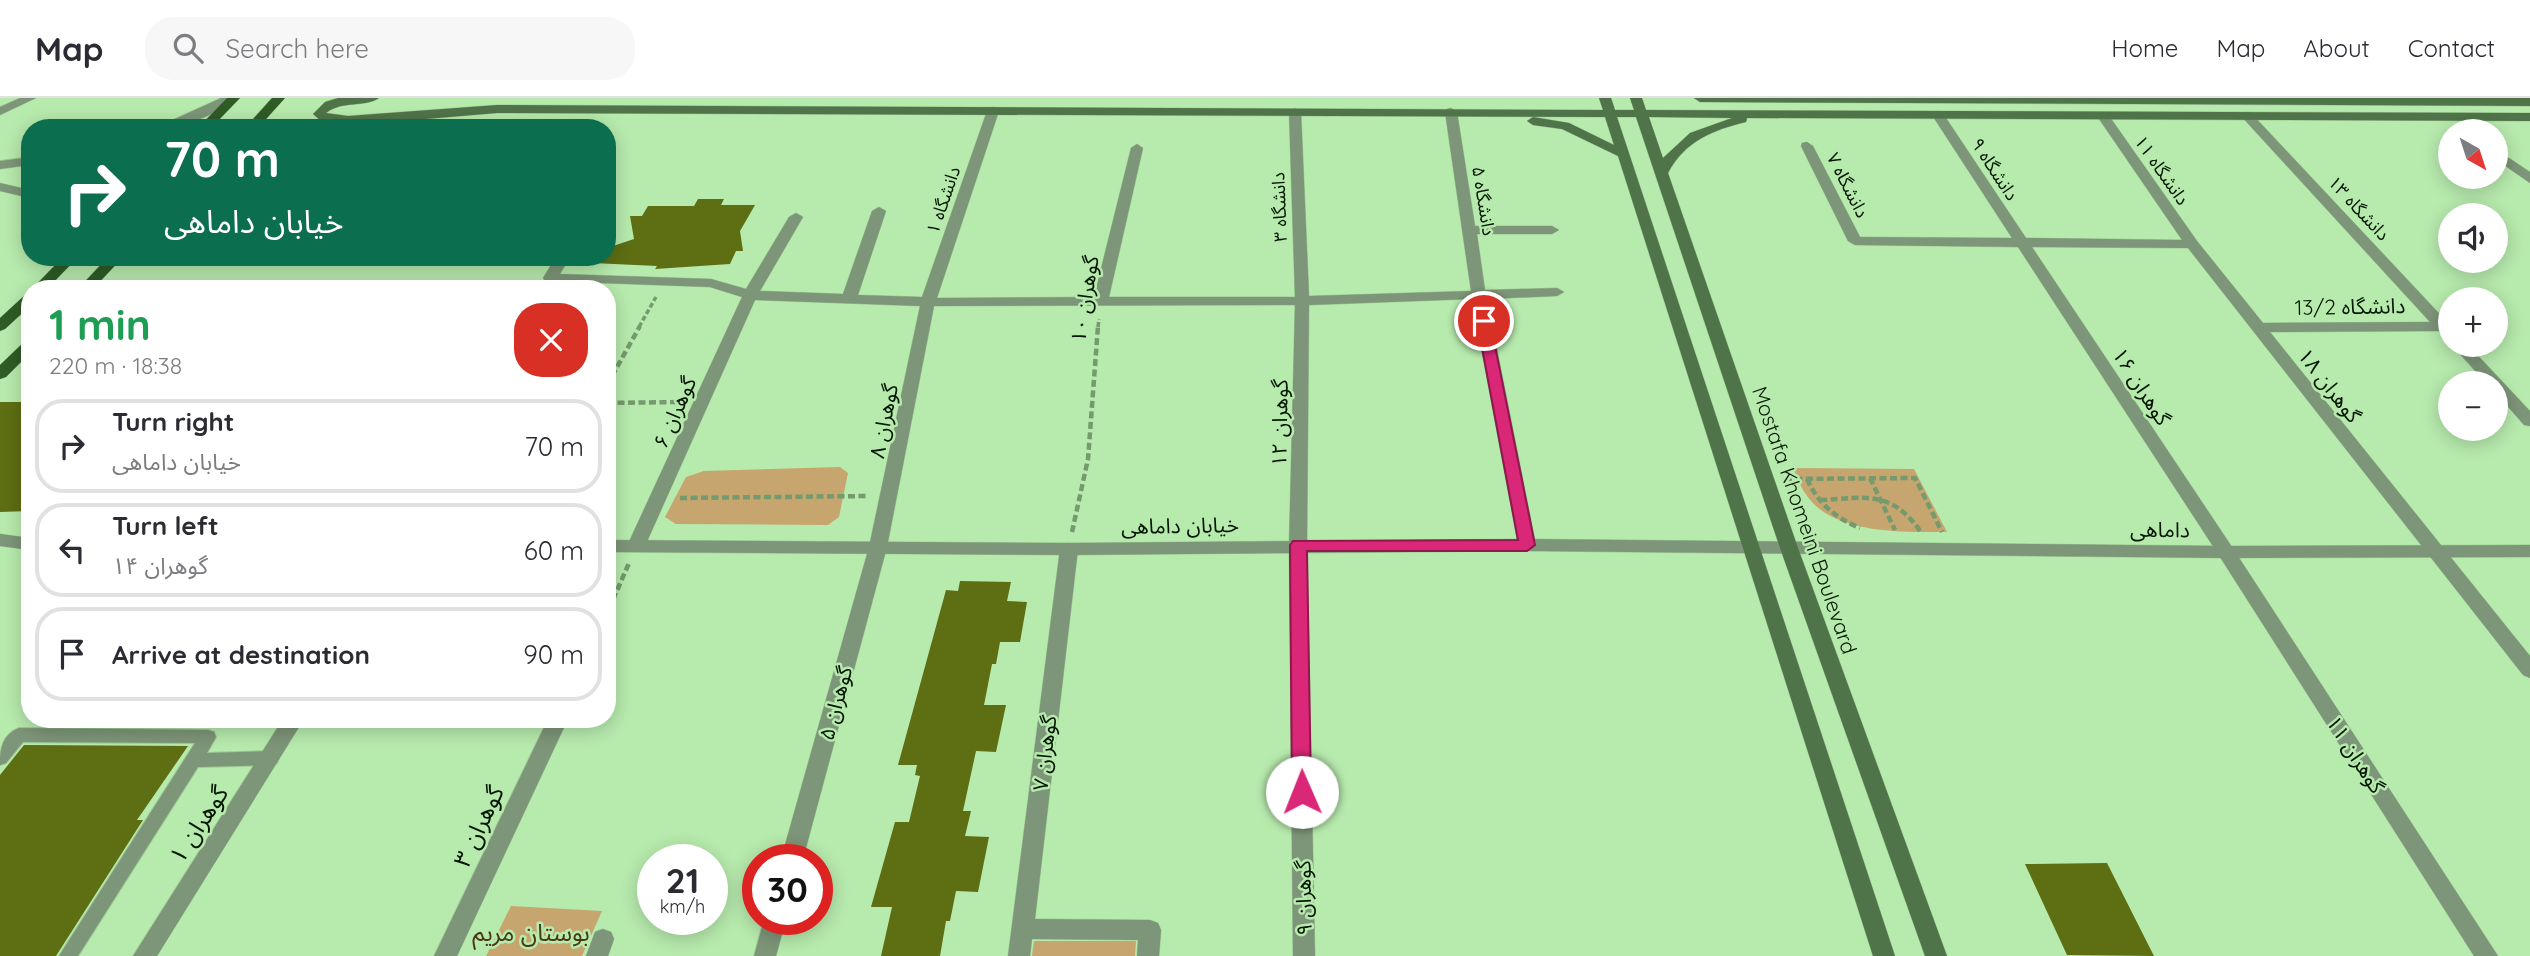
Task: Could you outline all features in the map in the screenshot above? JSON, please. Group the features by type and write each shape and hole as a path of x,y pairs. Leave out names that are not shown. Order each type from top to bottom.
{"main road":[{"path":"212,119 232,98"},
{"path":"259,119 279,98"},
{"path":"373,98 338,100 324,107 320,114 325,118 353,119 497,109 1471,112 1639,105 1765,115 2530,117"},
{"path":"1700,98 2519,101"},
{"path":"1608,105 1884,956"},
{"name":"Mostafa Khomeini Boulevard","path":"1639,105 1789,548 1936,956"},
{"path":"1471,112 1565,126 1625,155"},
{"path":"1662,172 1673,151 1691,137 1735,120 1765,115"},
{"path":"46,280 58,266"},
{"path":"94,280 107,266"},
{"path":"0,326 21,306"},
{"path":"0,373 21,353"}],"street":[{"path":"0,111 30,98"},
{"path":"185,119 232,98"},
{"name":"دانشگاه ۱","path":"928,302 993,111"},
{"name":"دانشگاه ۳","path":"1295,112 1302,302"},
{"name":"دانشگاه ۵","path":"1451,112 1479,296 1527,545"},
{"name":"دانشگاه ۹","path":"1938,115 2022,243"},
{"name":"دانشگاه ۱۱","path":"2103,116 2192,244"},
{"name":"دانشگاه ۱۳","path":"2247,116 2438,321"},
{"name":"دانشگاه ۷","path":"1807,146 1855,242 2022,243"},
{"name":"گوهران ۱۰","path":"1101,300 1138,148"},
{"path":"0,165 21,162"},
{"path":"2509,162 2530,179"},
{"path":"849,299 880,211"},
{"name":"گوهران ۶","path":"636,546 750,295 796,217"},
{"path":"1469,230 1552,230"},
{"path":"2022,243 2192,244"},
{"name":"گوهران ۱۶","path":"2022,243 2226,552"},
{"name":"گوهران ۱۸","path":"2192,244 2530,670"},
{"path":"557,266 550,278 608,280"},
{"path":"616,280 710,283 750,295 928,302 1302,302 1557,292"},
{"name":"گوهران ۸","path":"878,547 928,302"},
{"name":"گوهران ۱۲","path":"1298,545 1302,302"},
{"name":"دانشگاه 13/2","path":"2258,328 2438,330"},
{"path":"2471,357 2530,421"},
{"path":"0,540 21,544"},
{"path":"0,546 21,545"},
{"name":"خیابان داماهی","path":"616,546 1069,549 1298,545 1753,546"},
{"name":"گوهران ۹","path":"1298,545 1304,956"},
{"name":"داماهی","path":"1753,546 2226,552 2530,551"},
{"name":"گوهران ۵","path":"796,844 878,547"},
{"name":"گوهران ۷","path":"1019,956 1069,549"},
{"name":"گوهران ۱۱","path":"2226,552 2487,956"},
{"name":"گوهران ۱","path":"144,956 289,728"},
{"name":"گوهران ۳","path":"445,956 554,728"},
{"path":"1023,929 1150,930 1148,956"},
{"path":"765,956 771,935"}],"lane":[{"path":"0,758 19,734 208,737 68,956"},
{"path":"195,760 271,758"}],"path":[{"path":"616,369 665,282"},
{"name":"گوهران ۱۰","path":"1069,549 1088,459 1101,300"},
{"path":"616,403 701,402"},
{"path":"1870,478 1897,534 1883,533"},
{"path":"1766,479 1915,478 1944,536 1934,535"},
{"path":"1807,479 1820,500 1846,523 1870,531"},
{"path":"657,499 889,496"},
{"path":"1820,500 1879,497 1910,517 1924,535 1910,535"},
{"path":"616,594 636,546"}],"green space":[{"path":"840,467 848,473 839,517 828,525 676,524 665,517 686,477 704,471"},
{"path":"1793,468 1914,469 1947,532 1890,531 1850,524 1832,517 1817,507 1805,493"},
{"name":"بوستان مریم","path":"511,906 602,911 582,956 486,956"},
{"path":"1034,941 1136,941 1135,956 1032,956"}],"building":[{"path":"698,199 724,199 721,205 755,205 740,231 743,251 736,251 730,264 655,269 657,266 616,264 616,245 634,239 630,216 642,216 648,206 694,206"},
{"path":"0,402 21,402 21,511 0,512"},
{"path":"960,581 1011,582 1007,601 1027,602 1020,642 1000,642 996,664 992,664 984,705 1006,705 996,752 976,751 963,811 971,811 965,836 989,837 978,892 956,891 950,921 946,921 940,956 881,956 892,907 871,907 895,822 909,822 920,776 915,775 917,765 898,765 946,590 958,591"},
{"path":"24,745 188,746 137,820 143,820 56,956 0,956 0,775"},
{"path":"2107,863 2154,956 2067,955 2025,864"}],"route":[{"path":"1302,792 1298,545 1527,545 1484,321"}]}
